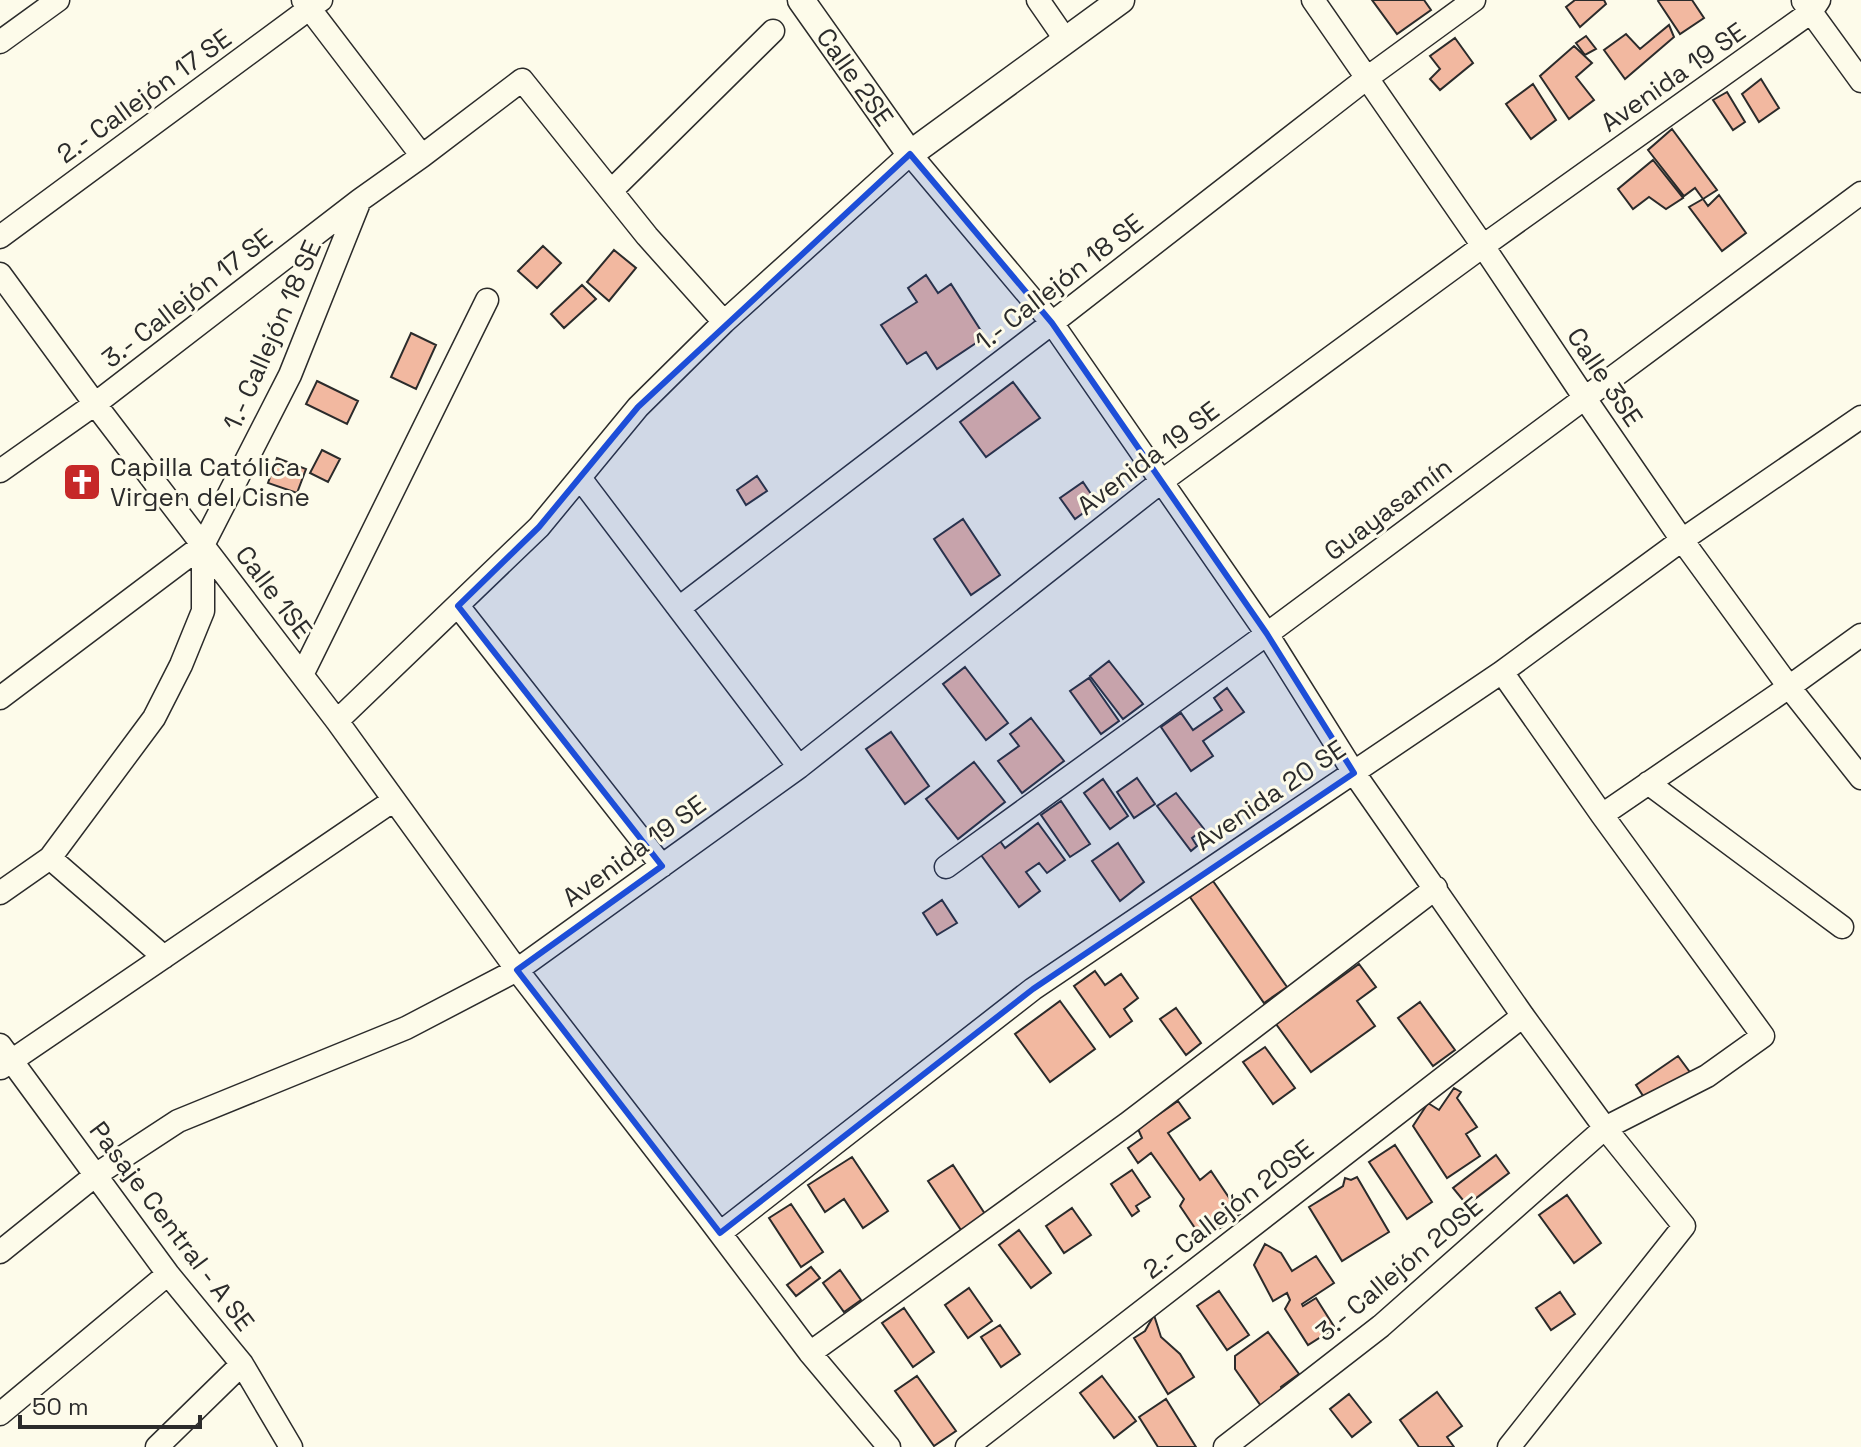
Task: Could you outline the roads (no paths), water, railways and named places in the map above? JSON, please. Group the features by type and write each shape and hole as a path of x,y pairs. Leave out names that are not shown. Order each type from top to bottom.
{"street":[{"path":"0,42 58,0"},
{"name":"Calle 2SE","path":"801,0 910,154"},
{"path":"1038,0 1065,39"},
{"path":"337,721 539,527 638,407 724,322 910,154 1121,0"},
{"name":"Calle 3SE","path":"1313,0 1682,540 1789,687 1861,778"},
{"name":"1.- Callejón 18 SE","path":"679,608 1367,78 1474,0"},
{"path":"311,3 422,156"},
{"name":"2.- Callejón 17 SE","path":"0,237 311,3"},
{"path":"1811,4 1861,81"},
{"name":"Avenida 19 SE","path":"0,1252 97,1174 178,1121 406,1028 517,970 799,767 1162,481 1811,4"},
{"path":"724,322 611,191 773,31"},
{"name":"3.- Callejón 17 SE","path":"0,471 95,404 522,80 611,191"},
{"path":"910,154 1052,323 1267,634 1354,773 1523,1016 1605,1128 1684,1226 1509,1447"},
{"name":"Guayasamín","path":"946,867 1267,634 1861,193"},
{"name":"1.- Callejón 18 SE","path":"0,893 50,858 154,718 181,665 203,611 203,545 290,375 360,200"},
{"name":"Calle 1SE","path":"0,274 95,404 337,721 517,970 810,1353 889,1447"},
{"path":"302,675 487,300"},
{"name":"Avenida 20 SE","path":"720,1233 1033,989 1502,672 1682,540 1861,417"},
{"path":"580,478 799,767"},
{"path":"0,698 203,545"},
{"path":"458,606 662,866"},
{"path":"1502,672 1602,815 1861,635"},
{"path":"1648,783 1842,927"},
{"path":"4,1058 164,957 394,800"},
{"name":"3.- Callejón 20SE","path":"1225,1447 1381,1326 1605,1128 1707,1076 1763,1036 1602,815"},
{"path":"50,858 164,957"},
{"path":"810,1353 1127,1124 1436,888"},
{"name":"2.- Callejón 20SE","path":"967,1447 1523,1016"},
{"name":"Pasaje Central - A SE","path":"4,1058 97,1174 168,1274 242,1364 291,1447"},
{"path":"0,1414 168,1274"},
{"path":"157,1447 242,1364"}],"place":[{"name":"Capilla Católica Virgen del Cisne","path":"82,482"}]}
